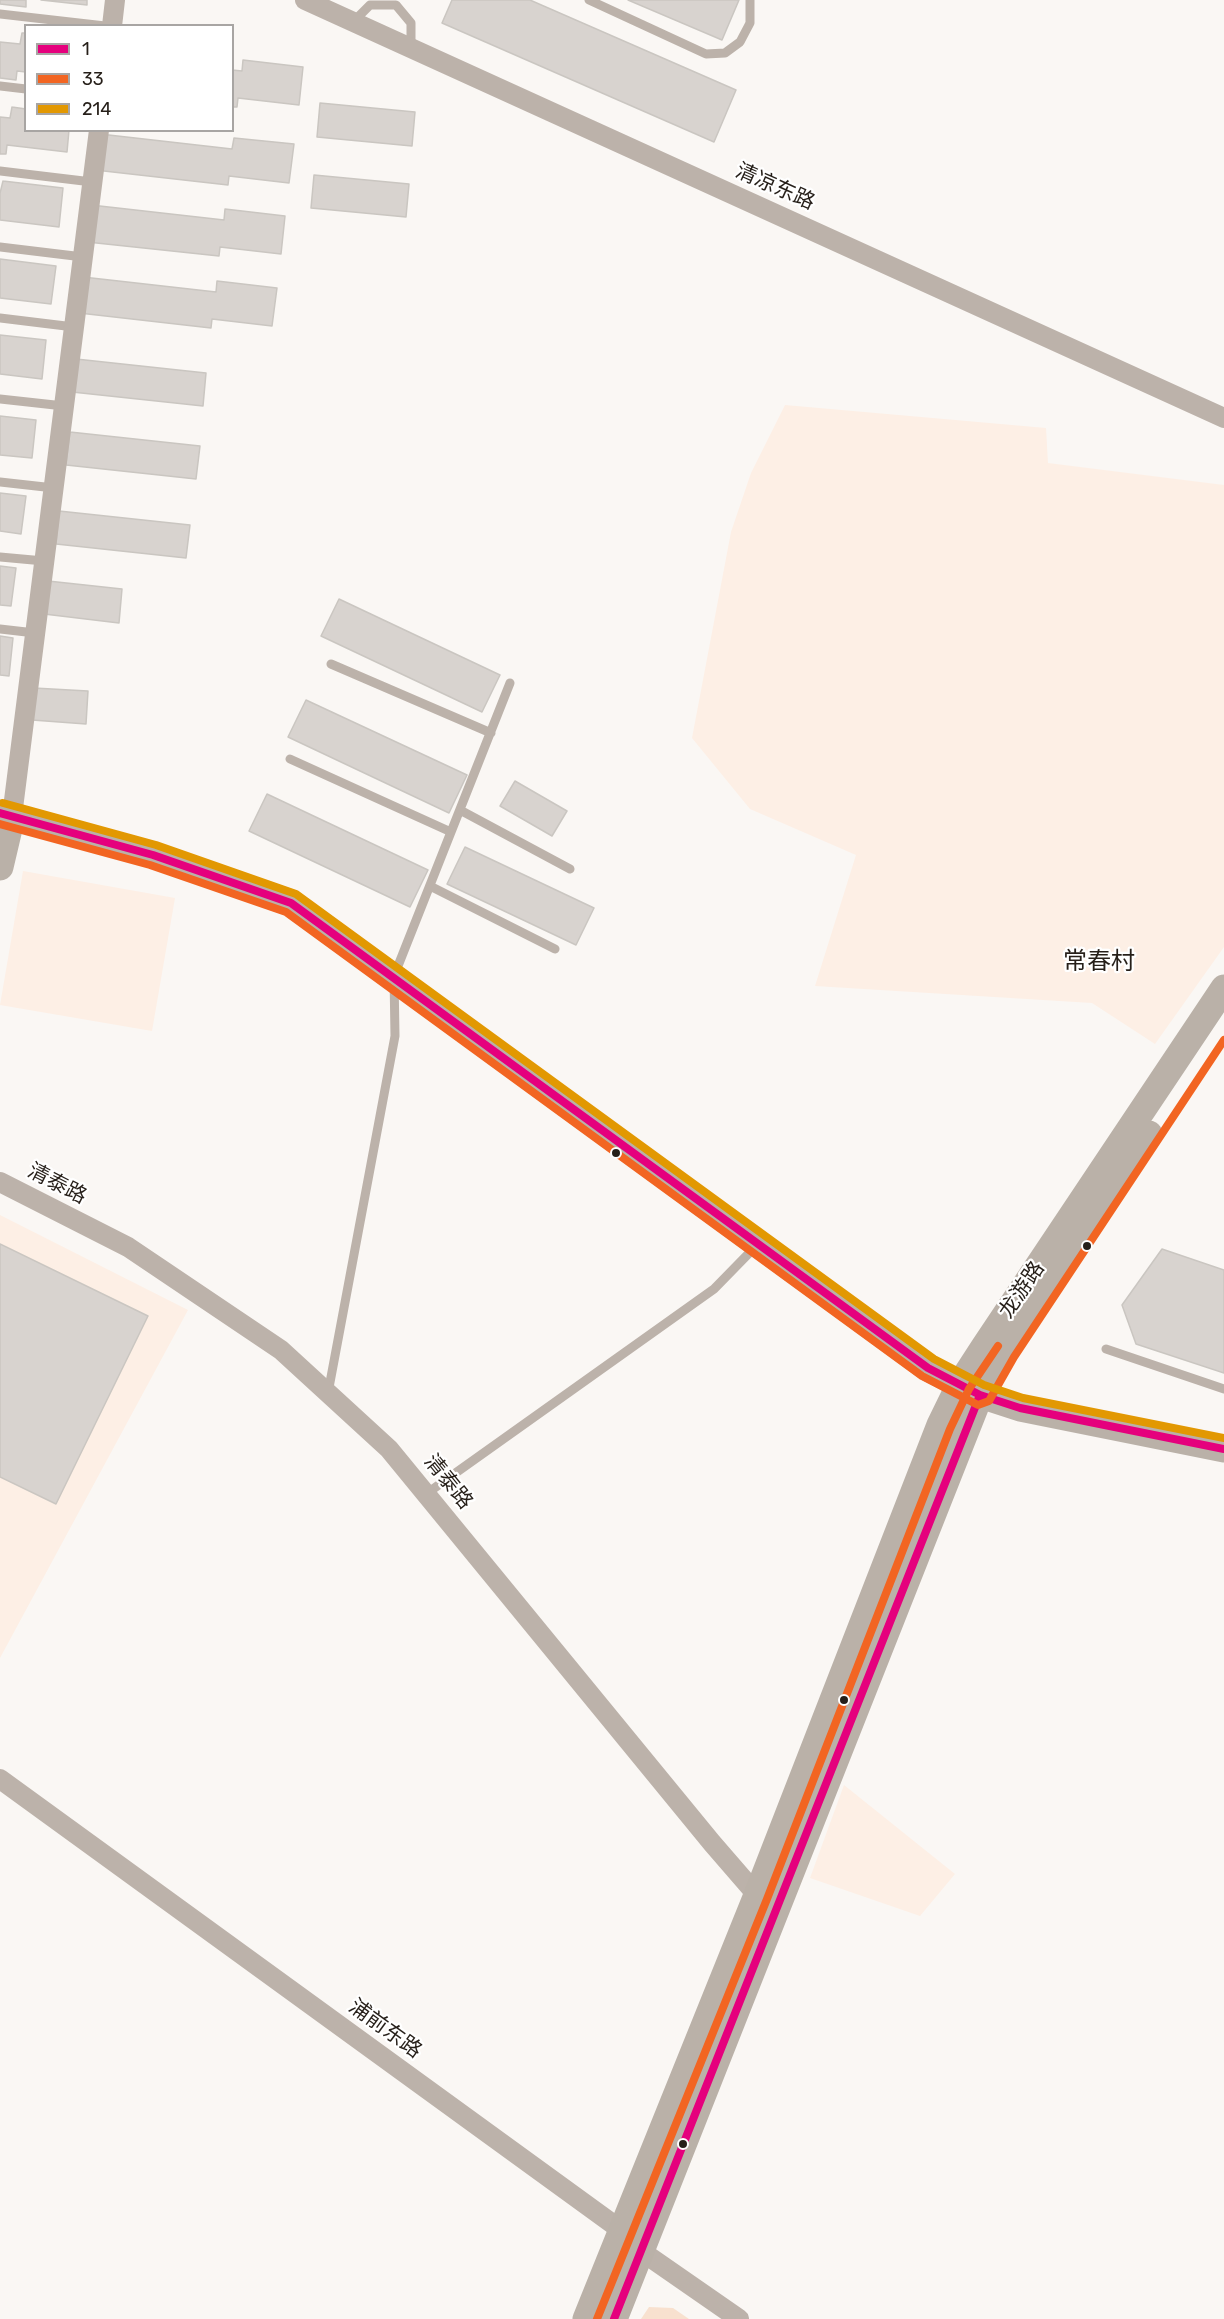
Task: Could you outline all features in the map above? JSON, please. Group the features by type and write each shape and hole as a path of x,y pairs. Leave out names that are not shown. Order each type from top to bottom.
{"main road":[{"path":"0,867 6,814 153,855 291,903 928,1368 970,1390 1020,1408 1224,1449"},
{"name":"龙游路","path":"614,2319 641,2251 767,1900 970,1390 1224,988"},
{"name":"龙游路","path":"970,1390 1005,1351 1224,1021"},
{"name":"龙游路","path":"586,2319 621,2230 767,1900"}],"street":[{"path":"112,24 115,0"},
{"name":"清凉东路","path":"305,0 1224,418"},
{"path":"6,814 35,633 99,132"},
{"name":"清泰路","path":"0,1182 128,1247 280,1350 389,1449 767,1900"},
{"name":"浦前东路","path":"0,1779 621,2230 641,2251 739,2319"}],"lane":[{"path":"588,0 706,54 725,53 740,42 750,22 750,0"},
{"path":"353,22 370,5 398,3 411,23 411,48"},
{"path":"0,14 88,24"},
{"path":"0,86 24,88"},
{"path":"0,171 92,182"},
{"path":"0,248 83,257"},
{"path":"0,318 74,327"},
{"path":"0,399 64,406"},
{"path":"0,482 54,488"},
{"path":"0,556 44,561"},
{"path":"0,628 35,633"},
{"path":"331,664 490,733"},
{"path":"328,1393 395,1036 394,976 510,683"},
{"path":"290,759 451,832"},
{"path":"460,810 570,869"},
{"path":"430,886 555,949"},
{"path":"426,1494 714,1289 759,1244"},
{"path":"1106,1349 1224,1389"}],"shaded area":[{"path":"785,405 1046,428 1048,463 1224,485 1224,947 1155,1044 1092,1003 815,986 856,855 750,809 692,738 731,532 751,473"},
{"path":"23,871 175,898 152,1031 0,1005"},
{"path":"0,1215 188,1310 0,1658"},
{"path":"844,1785 955,1874 920,1916 810,1878"},
{"path":"649,2307 673,2308 689,2319 641,2319"}],"building":[{"path":"0,0 26,0 26,7 0,4"},
{"path":"41,0 87,0 87,5"},
{"path":"452,0 530,0 736,90 714,142 442,23"},
{"path":"628,0 739,0 722,40"},
{"path":"22,33 24,33 24,72 17,71 16,80 0,78 0,42 20,44"},
{"path":"243,60 303,67 299,105 238,98 237,107 234,107 234,70 242,71"},
{"path":"320,103 415,112 412,146 317,137"},
{"path":"12,107 24,109 24,132 69,132 67,152 7,145 6,154 0,154 0,117 10,118"},
{"path":"100,134 232,149 234,138 294,144 289,183 229,176 228,185 95,170"},
{"path":"314,175 409,184 406,217 311,208"},
{"path":"3,181 63,188 59,227 0,220 0,193"},
{"path":"91,205 224,220 225,209 285,216 281,254 220,247 219,256 87,242"},
{"path":"0,259 56,266 51,304 0,298"},
{"path":"83,277 216,292 217,281 277,288 272,326 212,319 211,328 79,313"},
{"path":"0,335 46,340 42,379 0,374"},
{"path":"76,359 206,373 203,406 72,392"},
{"path":"0,416 36,420 32,458 0,455"},
{"path":"70,432 200,446 196,479 66,465"},
{"path":"0,493 26,496 21,534 0,531"},
{"path":"59,511 190,525 186,558 56,544"},
{"path":"0,566 16,568 11,606 0,605"},
{"path":"48,581 122,589 119,623 44,614"},
{"path":"339,599 500,675 482,712 321,636"},
{"path":"0,636 13,638 9,676 0,675"},
{"path":"34,688 88,691 86,724 32,720"},
{"path":"306,700 467,775 449,813 288,737"},
{"path":"515,781 567,811 552,836 500,806"},
{"path":"267,794 428,870 410,907 249,831"},
{"path":"465,847 594,908 576,945 447,884"},
{"path":"0,1244 148,1316 56,1504 0,1477"},
{"path":"1162,1249 1224,1270 1224,1373 1136,1344 1122,1305"}],"transit line":[{"name":"214","path":"3,803 156,845 296,894 934,1359 984,1385 1023,1398 1224,1438"},
{"name":"1","path":"0,813 153,855 291,903 928,1368 980,1395 1020,1408 1224,1449"},
{"name":"33","path":"0,824 150,865 286,912 922,1376 978,1405 989,1401 1014,1357 1224,1040"},
{"name":"33","path":"597,2319 767,1899 950,1429 969,1389 998,1346"},
{"name":"1","path":"614,2319 980,1395"}],"district":[{"name":"常春村","path":"1099,962"}]}
